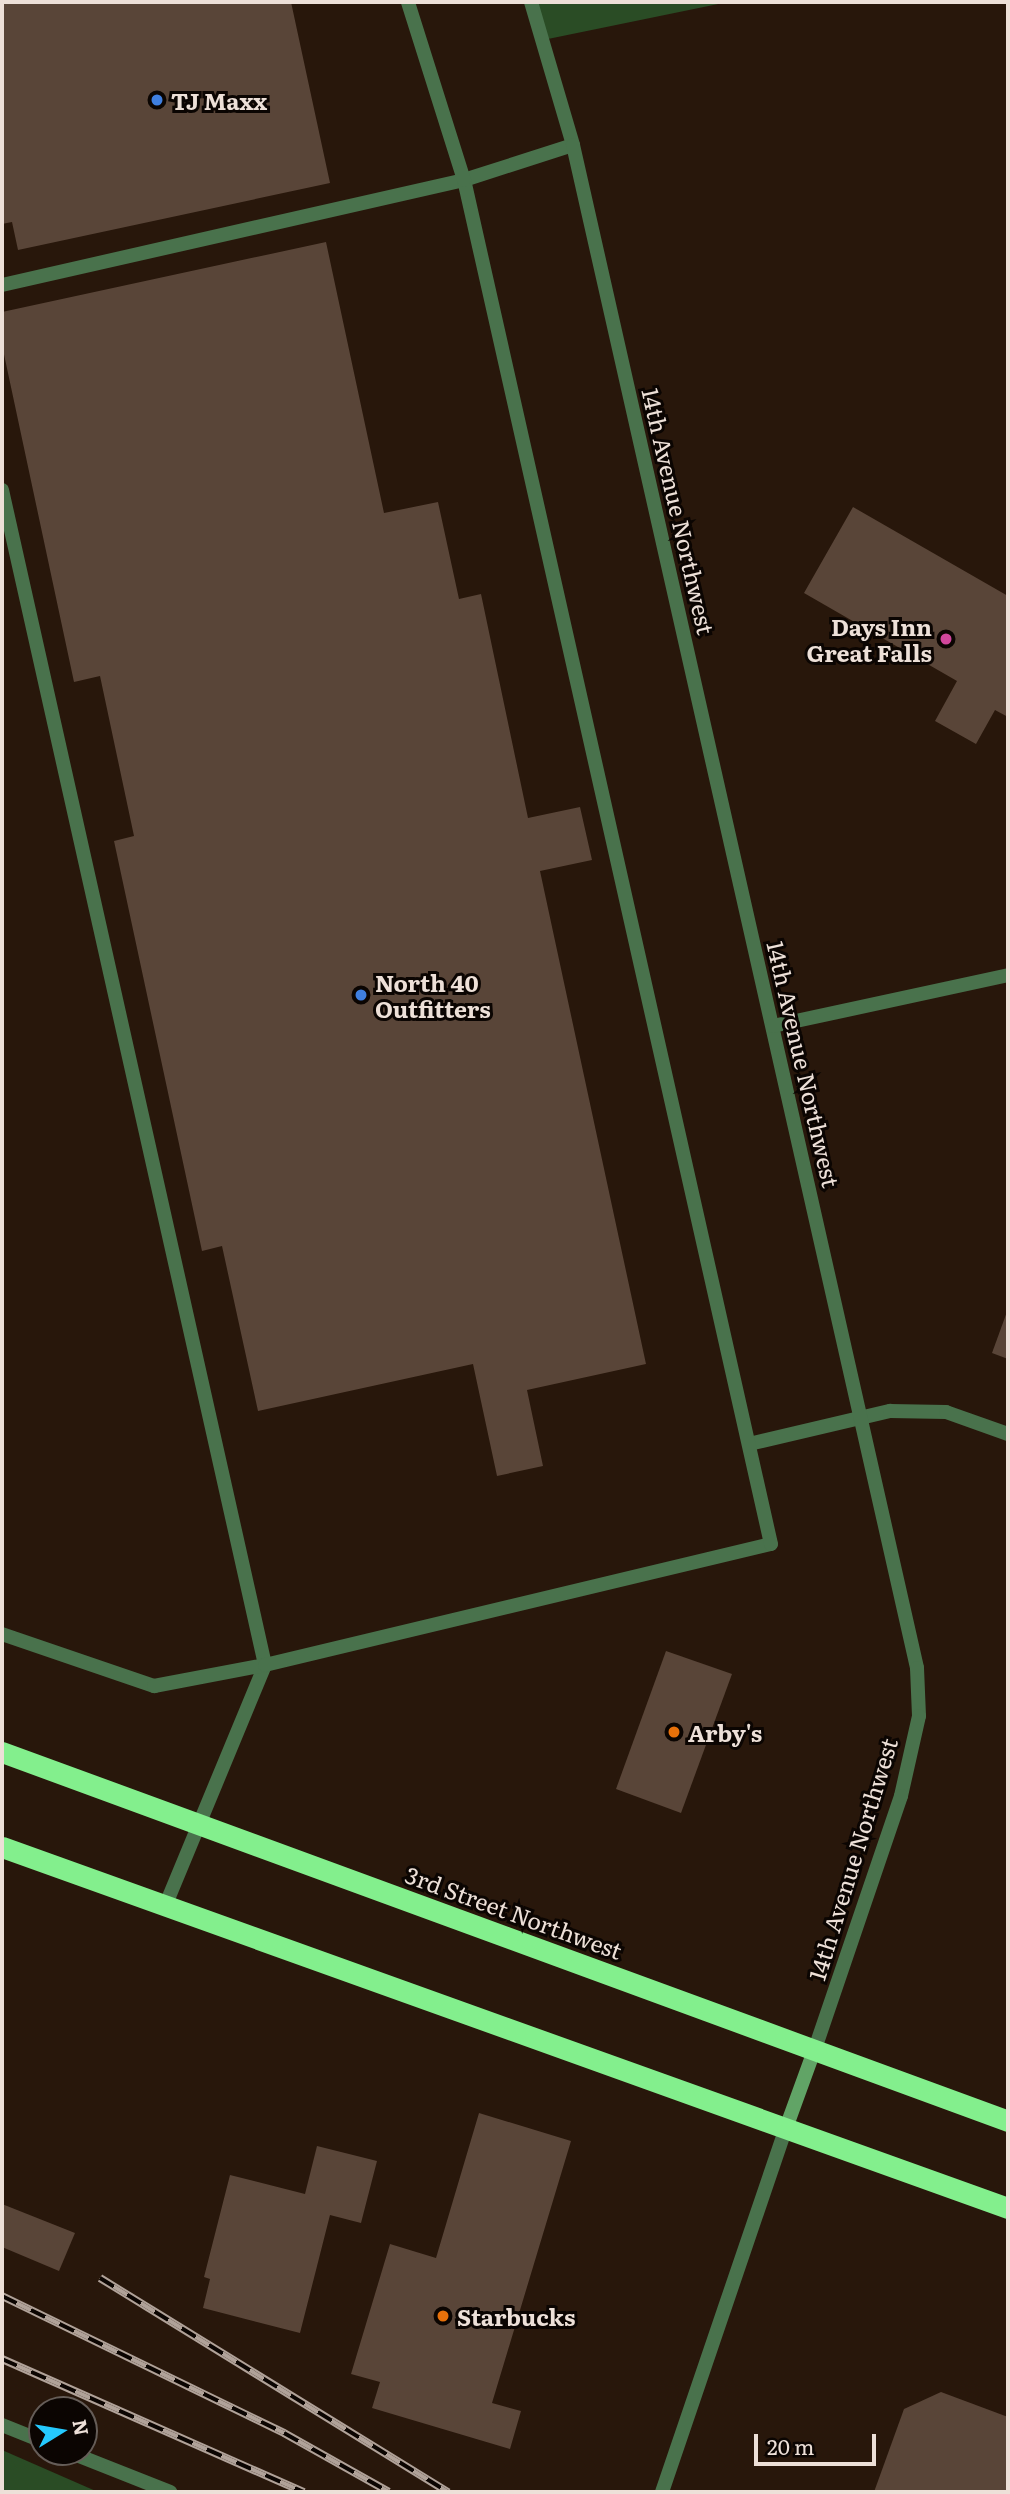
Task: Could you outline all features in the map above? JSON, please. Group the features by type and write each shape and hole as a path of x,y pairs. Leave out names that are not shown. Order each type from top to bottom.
{"highway":[{"name":"3rd Street Northwest","path":"2,1752 1008,2121"},
{"path":"2,1847 1008,2208"}],"street":[{"path":"2,1634 154,1686 265,1665 771,1544 464,180 408,2"},
{"name":"14th Avenue Northwest","path":"531,2 573,145 917,1668 919,1716 901,1796 786,2128"},
{"path":"2,285 464,180 573,145"},
{"path":"2,490 265,1665 165,1906"},
{"path":"773,1026 1008,975"},
{"path":"749,1444 890,1411 946,1412 1008,1434"},
{"path":"662,2492 786,2128"},
{"path":"2,2425 28,2435"},
{"path":"98,2463 170,2492"}],"green space":[{"path":"531,2 728,2 543,40"},
{"path":"2,2450 28,2461 28,2466 39,2466 98,2492 2,2492"}],"building":[{"name":"TJ Maxx","path":"2,2 291,2 330,183 18,250 12,222 2,224"},
{"path":"326,242 384,513 438,502 459,599 481,594 528,818 580,807 592,860 540,871 646,1364 527,1390 543,1466 497,1476 473,1364 258,1411 222,1246 202,1251 114,841 134,836 100,676 74,682 2,345 2,312"},
{"name":"Days Inn Great Falls","path":"853,507 1008,596 1008,717 995,710 976,744 935,721 957,681 804,593"},
{"path":"1008,1309 1008,1359 992,1353"},
{"name":"Arby's","path":"666,1651 732,1674 681,1813 616,1789"},
{"name":"Starbucks","path":"479,2113 571,2141 492,2403 521,2411 510,2449 372,2408 380,2382 351,2374 390,2244 436,2258"},
{"path":"317,2146 377,2161 361,2223 330,2215 300,2333 203,2308 210,2279 204,2277 230,2175 305,2194"},
{"path":"2,2204 75,2233 59,2271 2,2247"},
{"path":"941,2392 1008,2417 1008,2492 874,2492 904,2409"}],"railway":[{"path":"100,2278 448,2492"},
{"path":"2,2296 284,2433 389,2492"},
{"path":"2,2359 304,2492"}],"place":[{"name":"TJ Maxx","path":"157,100"},
{"name":"Days Inn Great Falls","path":"946,639"},
{"name":"North 40 Outfitters","path":"361,995"},
{"name":"Arby's","path":"674,1732"},
{"name":"Starbucks","path":"443,2316"}]}
